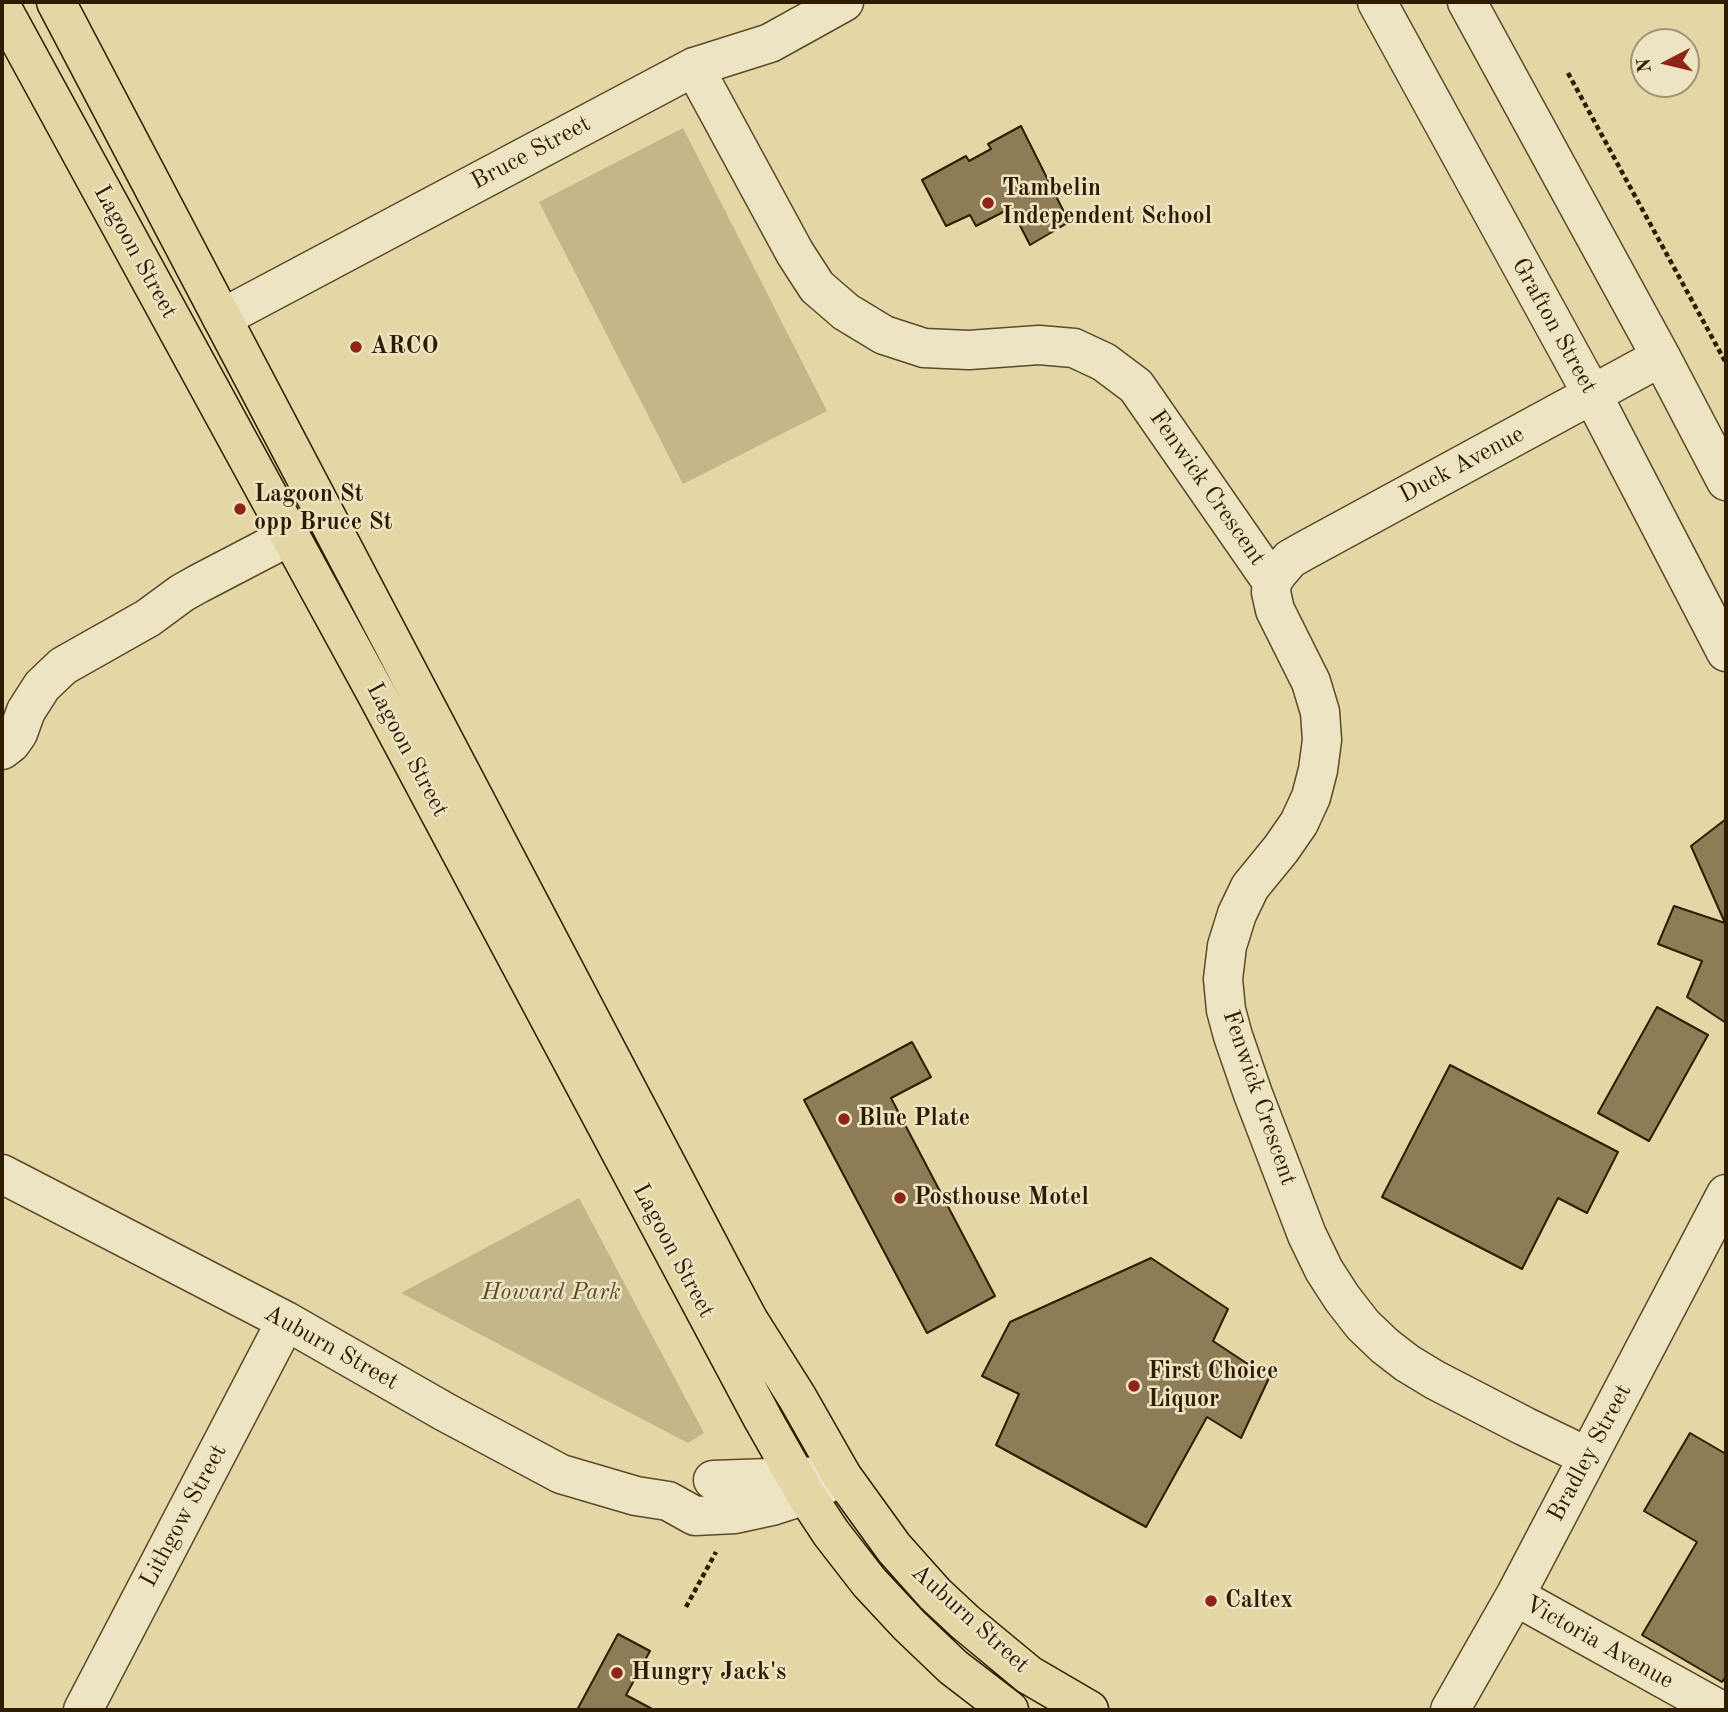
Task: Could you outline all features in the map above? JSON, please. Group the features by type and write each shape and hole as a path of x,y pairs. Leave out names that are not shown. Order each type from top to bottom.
{"main road":[{"path":"23,2 59,114"},
{"name":"Lagoon Street","path":"56,2 723,1272 842,1476"},
{"name":"Lagoon Street","path":"2,8 397,731 801,1486"},
{"name":"Auburn Street","path":"842,1476 894,1548 935,1594 1029,1675 1089,1710"},
{"name":"Auburn Street","path":"801,1486 831,1533 869,1582 953,1667 1009,1710"}],"street":[{"name":"Bruce Street","path":"222,317 694,67 770,43 844,2"},
{"name":"Grafton Street","path":"1377,2 1592,394 1726,652"},
{"path":"1467,2 1726,481"},
{"name":"Fenwick Crescent","path":"694,67 795,253 817,287 846,312 884,335 924,348 969,350 1039,345 1074,348 1104,362 1136,386 1272,582 1275,610 1311,682 1320,712 1322,740 1311,797 1293,832 1250,887 1237,914 1227,946 1223,979 1226,1010 1253,1094 1307,1234 1324,1270 1363,1325 1407,1363 1435,1380 1588,1457"},
{"name":"Duck Avenue","path":"1272,582 1290,559 1661,357"},
{"path":"2,750 18,733 26,711 42,686 63,666 148,618 215,574 290,536"},
{"name":"Auburn Street","path":"2,1174 286,1321 445,1412 561,1474 636,1496 668,1501 695,1516 735,1514 763,1508 801,1486 842,1476"},
{"name":"Bradley Street","path":"1450,1710 1516,1595 1726,1194"},
{"name":"Lithgow Street","path":"83,1710 286,1321"},
{"name":"Auburn Street","path":"668,1501 713,1480 776,1443"},
{"name":"Auburn Street","path":"713,1480 801,1486"},
{"name":"Victoria Avenue","path":"1516,1595 1720,1710"}],"path":[{"path":"1568,73 1726,363"}],"green space":[{"path":"683,128 827,411 683,484 539,202"},
{"name":"Howard Park","path":"579,1198 704,1433 688,1443 401,1293"}],"building":[{"path":"1021,126 1069,222 1030,245 1011,208 976,226 970,215 946,226 922,180 966,156 969,161 991,149 988,144"},
{"path":"1726,819 1726,1023 1687,997 1702,961 1658,944 1674,906 1725,923 1691,846"},
{"path":"1657,1007 1708,1035 1649,1141 1598,1113"},
{"name":"Posthouse Motel","path":"912,1042 931,1077 891,1098 995,1296 927,1333 804,1100"},
{"path":"1450,1065 1618,1152 1587,1213 1558,1198 1522,1269 1382,1197"},
{"name":"First Choice Liquor","path":"1151,1258 1228,1309 1213,1341 1269,1378 1241,1438 1207,1417 1146,1527 996,1445 1019,1394 982,1376 1010,1322"},
{"path":"1690,1433 1726,1454 1726,1676 1722,1682 1642,1635 1697,1542 1644,1511"},
{"name":"Hungry Jack's","path":"618,1634 650,1651 626,1695 654,1710 577,1710"}],"place":[{"name":"Tambelin Independent School","path":"988,203"},
{"name":"ARCO","path":"356,347"},
{"name":"Lagoon St opp Bruce St","path":"240,509"},
{"name":"Blue Plate","path":"844,1119"},
{"name":"Posthouse Motel","path":"900,1198"},
{"name":"First Choice Liquor","path":"1134,1386"},
{"name":"Caltex","path":"1211,1601"},
{"name":"Hungry Jack's","path":"617,1673"}]}
